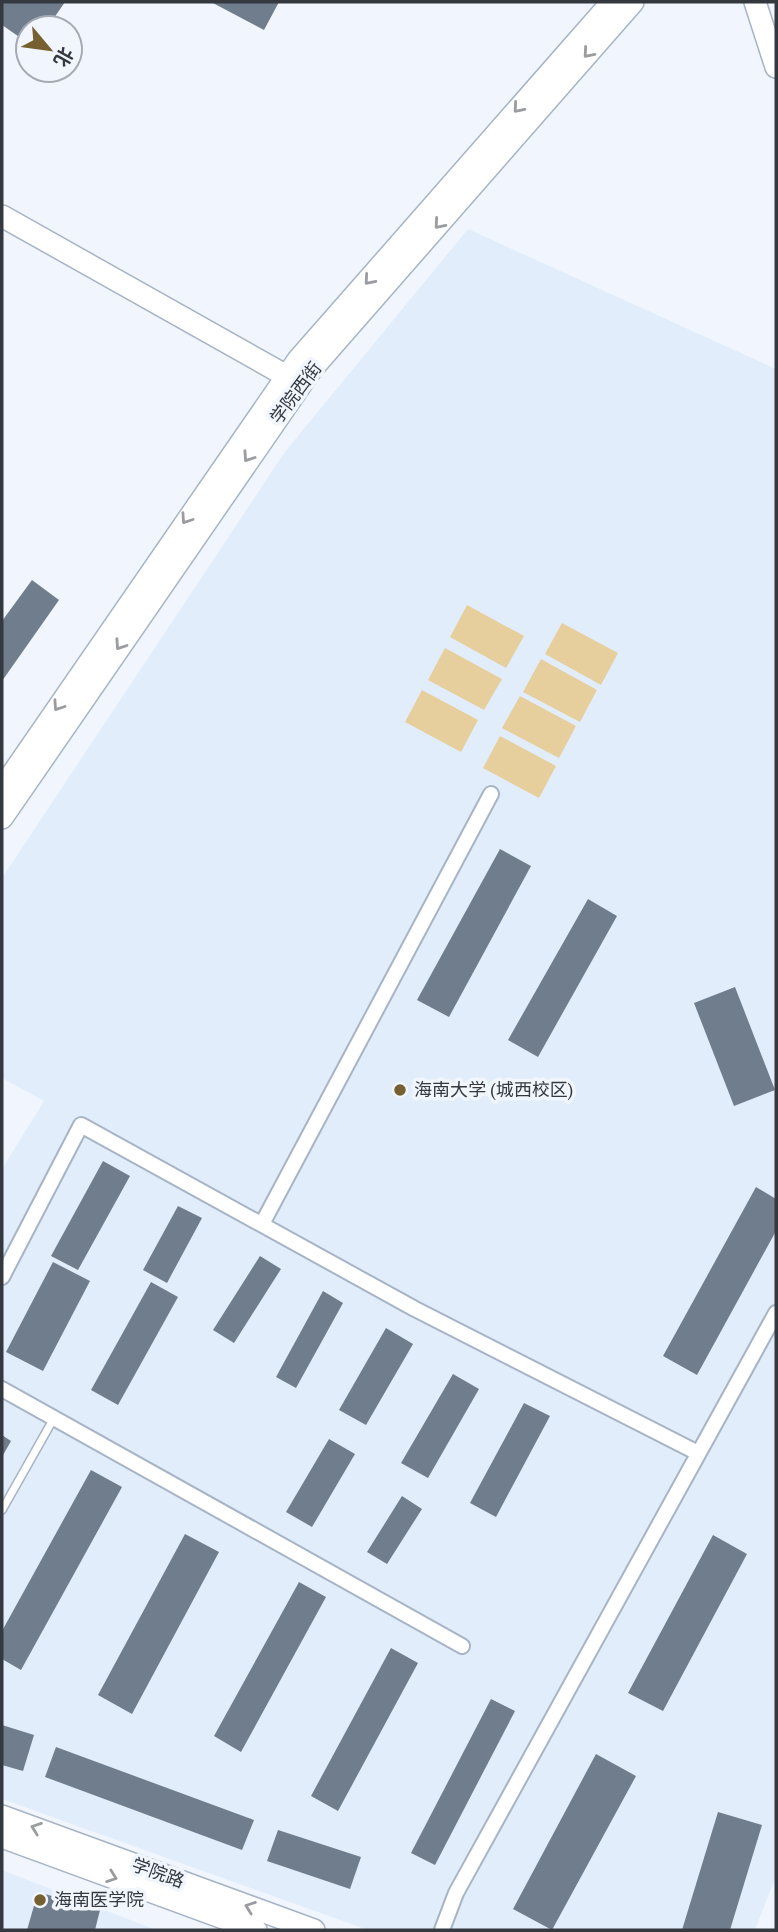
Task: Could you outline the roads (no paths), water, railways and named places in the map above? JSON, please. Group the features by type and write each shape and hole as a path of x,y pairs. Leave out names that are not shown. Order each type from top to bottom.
{"main road":[{"name":"学院西街","path":"2,789 294,380 612,2"},
{"name":"学院西街","path":"2,818 294,380 633,2"},
{"path":"755,2 776,67"},
{"path":"2,216 294,380"},
{"name":"学院路","path":"2,1816 314,1930"},
{"name":"学院路","path":"2,1837 256,1930"}],"street":[{"path":"262,1224 491,794"},
{"path":"2,1278 81,1125 415,1309 698,1453"},
{"path":"442,1930 456,1893 776,1312"},
{"path":"2,1390 462,1646"}],"lane":[{"path":"2,1510 54,1418"}],"place":[{"name":"海南大学 (城西校区)","path":"400,1090"},
{"name":"海南医学院","path":"40,1900"}]}
